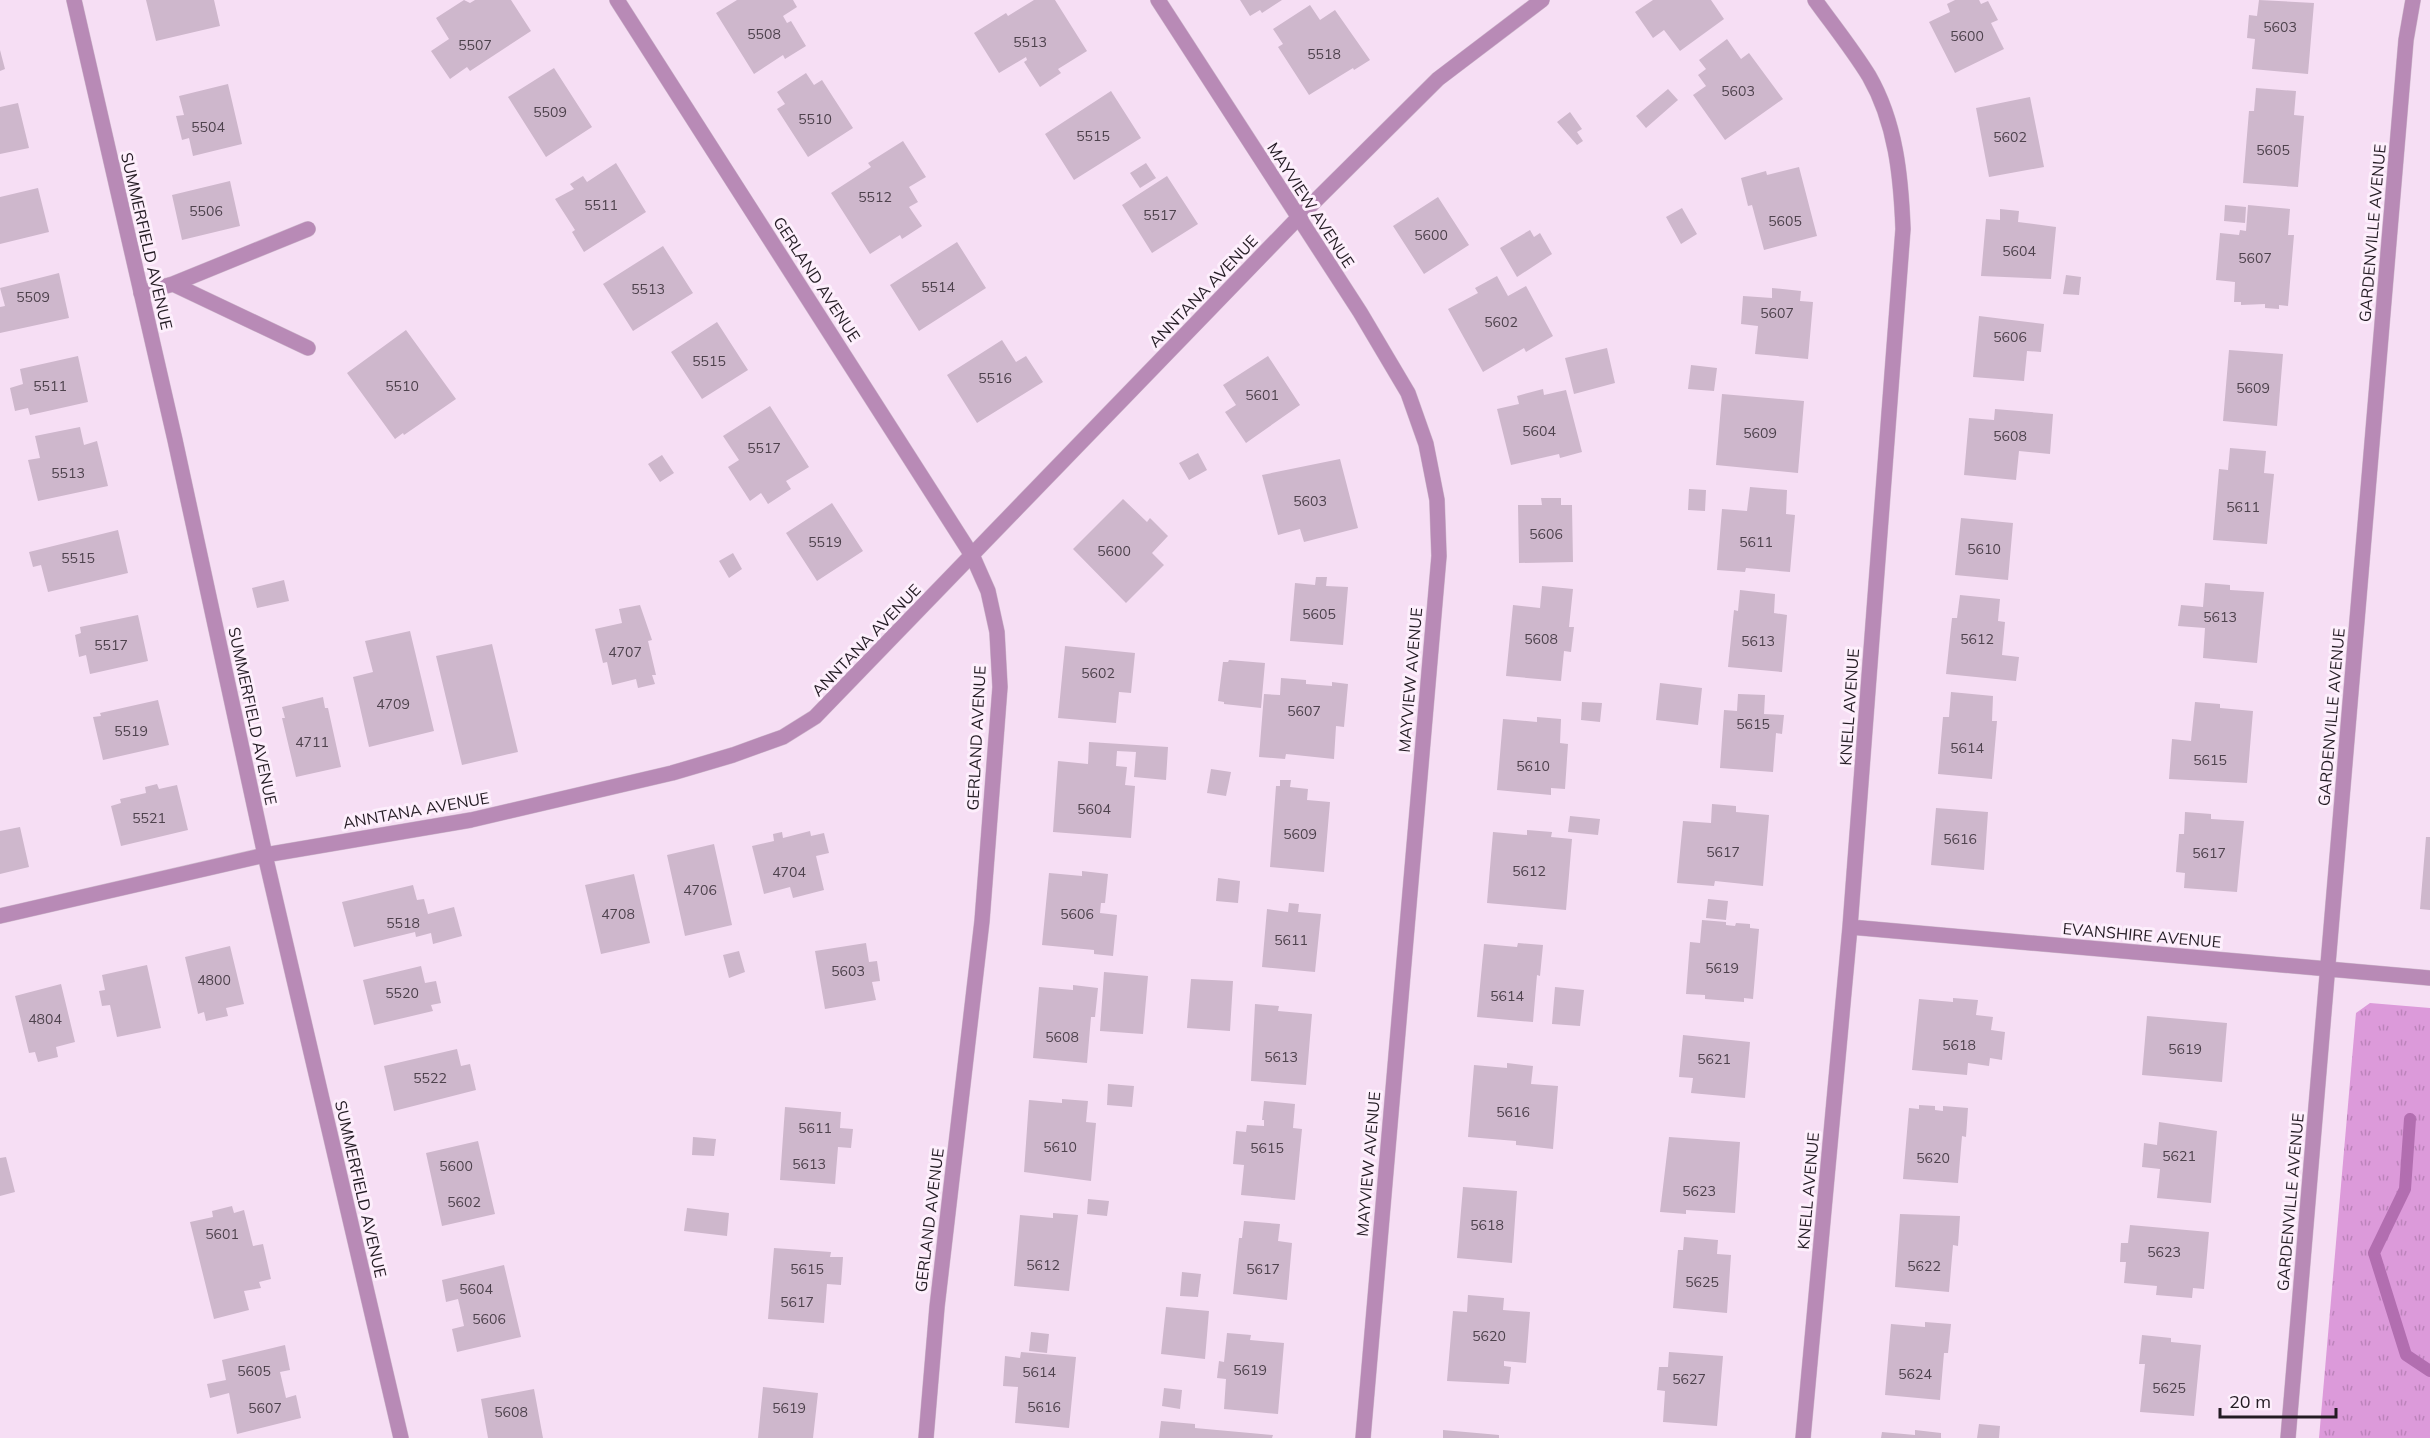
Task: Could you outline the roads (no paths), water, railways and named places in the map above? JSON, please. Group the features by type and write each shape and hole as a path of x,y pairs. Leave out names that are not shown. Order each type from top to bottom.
{"street":[{"name":"SUMMERFIELD AVENUE","path":"74,0 265,855 401,1438"},
{"name":"GERLAND AVENUE","path":"617,0 973,557 988,591 997,632 1000,687 982,921 937,1307 926,1438"},
{"name":"MAYVIEW AVENUE","path":"1158,0 1360,312 1408,393 1426,444 1437,500 1439,556 1363,1438"},
{"name":"ANNTANA AVENUE","path":"0,916 265,855 471,820 672,773 734,755 783,737 815,717 973,557 1298,218 1438,79 1542,0"},
{"name":"KNELL AVENUE","path":"1803,1438 1850,927 1903,219 1901,176 1890,128 1869,77 1815,0"},
{"name":"GARDENVILLE AVENUE","path":"2288,1438 2406,40 2413,0"},
{"path":"141,293 172,284 308,228"},
{"path":"172,284 308,348"},
{"name":"EVANSHIRE AVENUE","path":"1850,927 2430,978"}],"waterway":[{"path":"2410,1119 2405,1189 2374,1253 2406,1355 2430,1371"}]}
